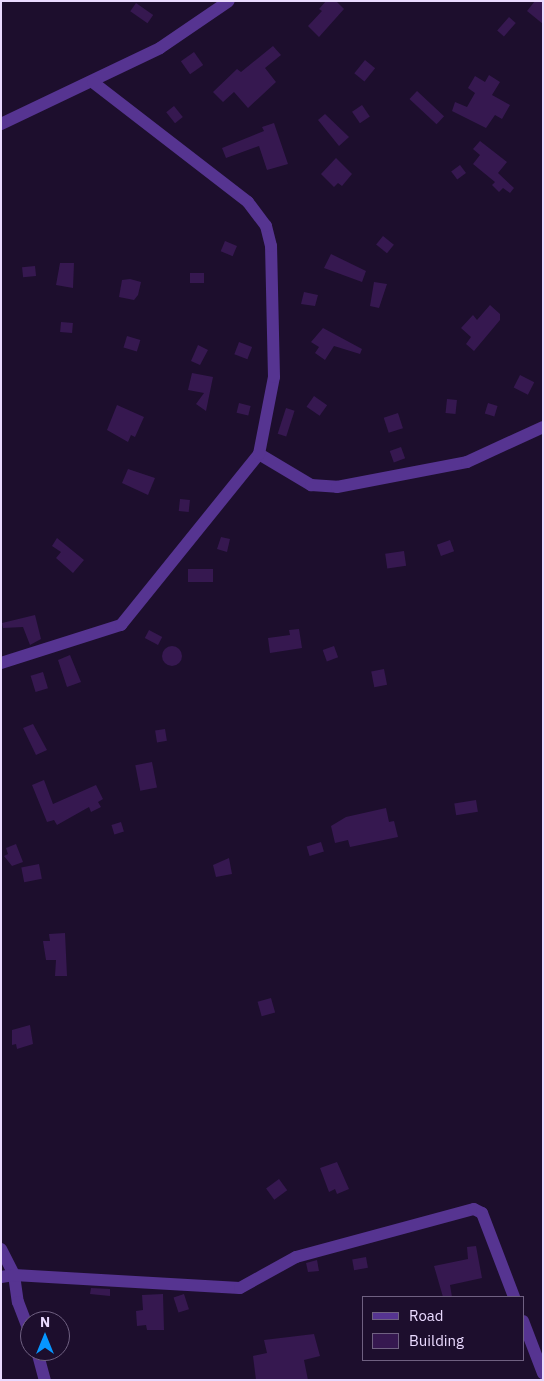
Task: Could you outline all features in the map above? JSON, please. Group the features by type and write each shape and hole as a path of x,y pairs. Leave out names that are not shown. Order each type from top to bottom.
{"street":[{"path":"1,124 93,82 160,48 229,1"},
{"path":"1,663 121,625 259,454 274,377 271,246 266,226 248,202 93,82"},
{"path":"259,454 311,485 337,487 467,462 543,426"},
{"path":"1,1277 14,1274 240,1288 296,1257 474,1209 482,1214 514,1296"},
{"path":"1,1250 14,1274 18,1302 21,1311"},
{"path":"524,1324 543,1373"},
{"path":"40,1361 45,1380"}],"building":[{"path":"326,1 336,1 344,9 319,37 308,26 322,11 319,9"},
{"path":"535,1 543,1 543,24 527,11"},
{"path":"136,3 153,15 147,23 130,11"},
{"path":"509,17 516,23 504,36 497,31"},
{"path":"273,46 281,55 265,68 276,82 248,108 234,92 223,102 213,92 237,69 241,72"},
{"path":"194,52 203,65 190,74 181,61"},
{"path":"365,60 375,68 364,81 354,73"},
{"path":"489,75 500,82 492,95 510,105 502,119 495,115 486,128 452,111 455,102 467,107 475,93 468,88 475,76 485,82"},
{"path":"417,91 444,116 437,124 409,99"},
{"path":"362,105 370,117 360,123 352,112"},
{"path":"174,106 183,117 175,123 166,112"},
{"path":"325,114 349,137 339,146 318,120"},
{"path":"274,123 288,164 267,170 259,146 226,158 222,148 264,131 262,127"},
{"path":"480,141 507,162 498,173 514,188 510,193 503,188 499,192 492,185 495,182 473,164 480,155 473,149"},
{"path":"336,158 352,174 342,186 338,183 334,187 321,174"},
{"path":"460,165 466,173 457,180 451,172"},
{"path":"383,236 394,245 387,253 376,245"},
{"path":"225,241 237,246 233,256 221,251"},
{"path":"331,254 366,271 362,282 324,268"},
{"path":"60,263 74,263 73,288 56,285"},
{"path":"35,266 36,276 23,277 22,267"},
{"path":"190,273 204,273 204,283 190,283"},
{"path":"130,279 141,282 138,295 134,300 119,297 122,280"},
{"path":"374,282 387,284 379,308 370,306"},
{"path":"304,292 318,295 315,306 301,304"},
{"path":"490,305 500,314 500,320 474,351 466,344 471,337 461,328 473,315 477,320"},
{"path":"61,322 73,323 72,333 60,332"},
{"path":"323,328 362,349 360,354 334,346 325,360 315,353 319,347 311,342"},
{"path":"127,336 140,340 137,352 123,347"},
{"path":"239,342 252,347 247,359 234,354"},
{"path":"198,345 208,350 200,365 191,361"},
{"path":"192,373 213,377 206,411 196,404 204,393 188,390"},
{"path":"520,375 534,382 528,395 514,387"},
{"path":"314,396 327,405 320,416 307,407"},
{"path":"447,399 457,400 455,414 446,413"},
{"path":"239,403 251,406 248,416 237,413"},
{"path":"488,403 498,406 494,416 485,414"},
{"path":"117,405 144,417 135,437 131,435 128,442 107,430"},
{"path":"286,408 295,411 286,436 278,434"},
{"path":"398,413 403,428 389,433 384,418"},
{"path":"401,447 405,458 394,462 390,451"},
{"path":"128,469 155,478 148,495 122,483"},
{"path":"180,499 190,500 189,512 179,511"},
{"path":"221,537 230,539 227,552 217,549"},
{"path":"57,538 84,560 73,573 56,558 61,552 52,546"},
{"path":"450,540 454,551 441,556 437,545"},
{"path":"404,551 406,566 387,568 385,554"},
{"path":"188,569 213,569 213,582 188,582"},
{"path":"35,615 41,639 30,645 23,627 3,628 2,623"},
{"path":"299,629 302,648 270,653 268,638 290,635 289,630"},
{"path":"149,630 162,637 158,645 145,638"},
{"path":"172,646 179,649 182,656 179,663 172,666 165,663 162,656 165,649"},
{"path":"334,646 338,657 327,661 323,650"},
{"path":"70,655 81,682 67,687 58,660"},
{"path":"384,669 387,685 374,687 371,671"},
{"path":"43,672 48,688 36,692 31,676"},
{"path":"33,724 47,750 36,755 23,728"},
{"path":"165,729 167,741 157,742 155,731"},
{"path":"152,762 157,788 140,791 135,765"},
{"path":"44,780 53,804 96,785 103,799 98,802 101,807 91,812 89,807 57,825 54,820 47,822 32,785"},
{"path":"476,800 478,812 456,815 454,803"},
{"path":"386,808 389,822 394,821 398,837 350,847 348,840 335,843 331,826 346,817"},
{"path":"121,822 124,832 114,834 111,825"},
{"path":"321,842 324,852 310,856 307,846"},
{"path":"16,844 23,862 12,866 4,856 8,854 6,848"},
{"path":"229,858 232,874 216,877 213,865"},
{"path":"39,864 42,879 24,882 21,867"},
{"path":"65,933 67,976 55,976 56,960 46,960 43,941 50,941 49,934"},
{"path":"271,998 275,1012 262,1016 258,1002"},
{"path":"30,1025 33,1044 17,1049 16,1044 12,1045 12,1030"},
{"path":"337,1162 349,1189 337,1194 335,1189 329,1192 320,1168"},
{"path":"279,1179 287,1190 274,1200 266,1188"},
{"path":"476,1246 482,1278 450,1285 452,1296 443,1296 434,1266 468,1259 467,1247"},
{"path":"366,1257 368,1268 354,1270 352,1259"},
{"path":"317,1260 319,1271 308,1272 306,1263"},
{"path":"91,1288 110,1289 110,1296 90,1294"},
{"path":"163,1294 164,1330 147,1330 146,1325 137,1326 136,1311 143,1310 142,1295"},
{"path":"184,1294 189,1309 178,1313 174,1297"},
{"path":"314,1334 320,1356 304,1360 308,1380 256,1380 253,1356 267,1353 264,1340"}]}
